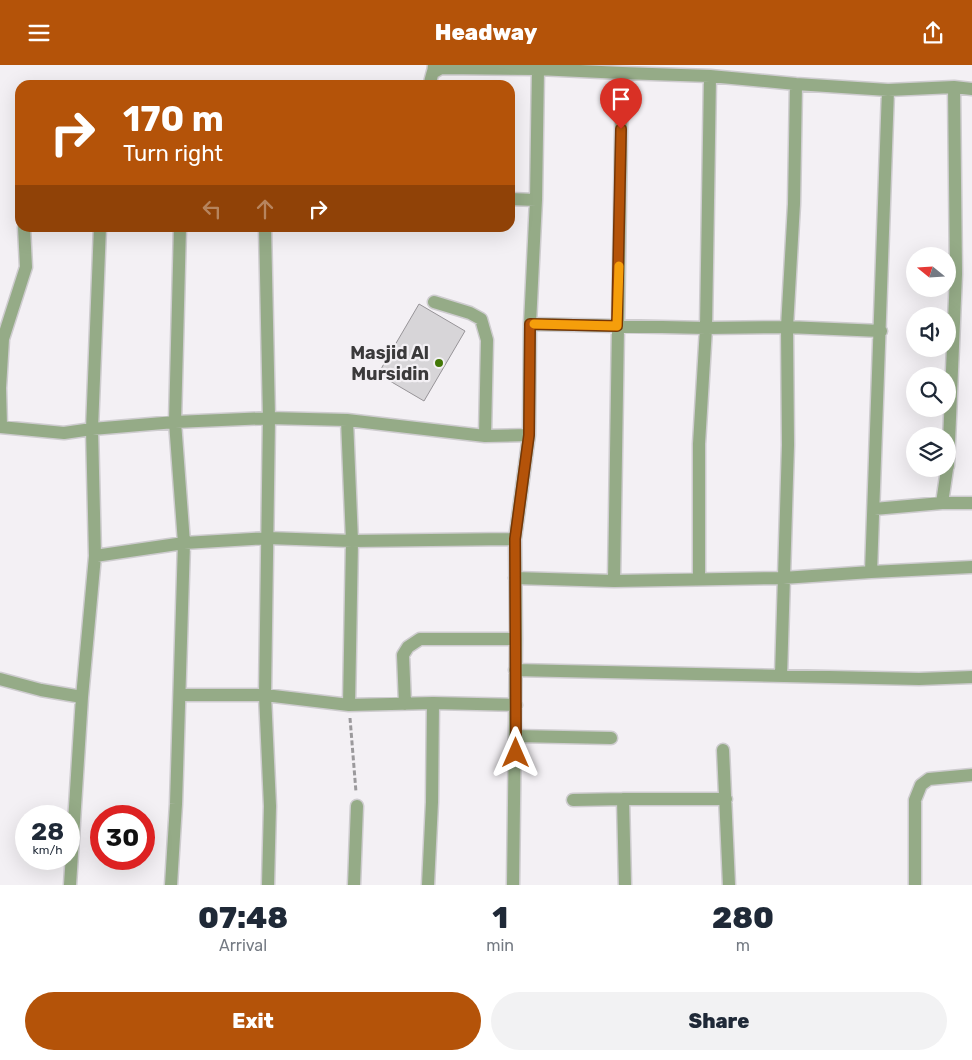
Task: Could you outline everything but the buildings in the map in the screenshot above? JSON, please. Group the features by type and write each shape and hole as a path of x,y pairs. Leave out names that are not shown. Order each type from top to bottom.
{"street":[{"path":"430,80 434,68 538,69 710,75 888,91 954,87 972,89"},
{"path":"513,885 516,736 515,539 529,435 530,324 536,200 538,69"},
{"path":"614,581 622,73"},
{"path":"700,579 699,444 706,327 710,75"},
{"path":"781,676 788,445 787,327 794,204 796,84"},
{"path":"949,427 956,274 954,87"},
{"path":"871,571 888,91"},
{"path":"515,199 536,200"},
{"path":"24,232 26,267 3,339 0,388 1,427 64,433 175,422 269,418 347,420 485,436 529,435"},
{"path":"70,885 82,697 95,556 92,429 100,232"},
{"path":"171,885 176,803 184,543 175,422 180,232"},
{"path":"265,232 269,418 264,695 270,806 268,885"},
{"path":"434,302 470,313 481,319 487,340 485,436"},
{"path":"530,324 787,327 880,331"},
{"path":"347,420 352,541 349,705"},
{"path":"942,503 946,477"},
{"path":"874,509 942,503 972,503"},
{"path":"95,556 184,543 268,538 352,541 515,539"},
{"path":"515,578 614,581 783,578 871,571 972,567"},
{"path":"405,704 403,655 408,647 420,639 516,639"},
{"path":"515,670 919,679 972,677"},
{"path":"0,679 41,690 82,697"},
{"path":"180,695 264,695 349,705 433,703 516,705"},
{"path":"428,885 432,802 433,703"},
{"path":"516,736 611,738"},
{"path":"722,751 726,799 728,885"},
{"path":"915,885 915,800 921,785 929,779 972,775"},
{"path":"623,799 625,885"},
{"path":"573,800 726,799"},
{"path":"354,885 357,806"}],"path":[{"path":"349,705 357,806"}],"slow traffic":[{"path":"534,324 617,326 619,266"}],"place":[{"name":"Masjid Al Mursidin","path":"439,363"}],"route":[{"path":"516,753 515,539 529,435 530,324 617,326 621,129"}]}
